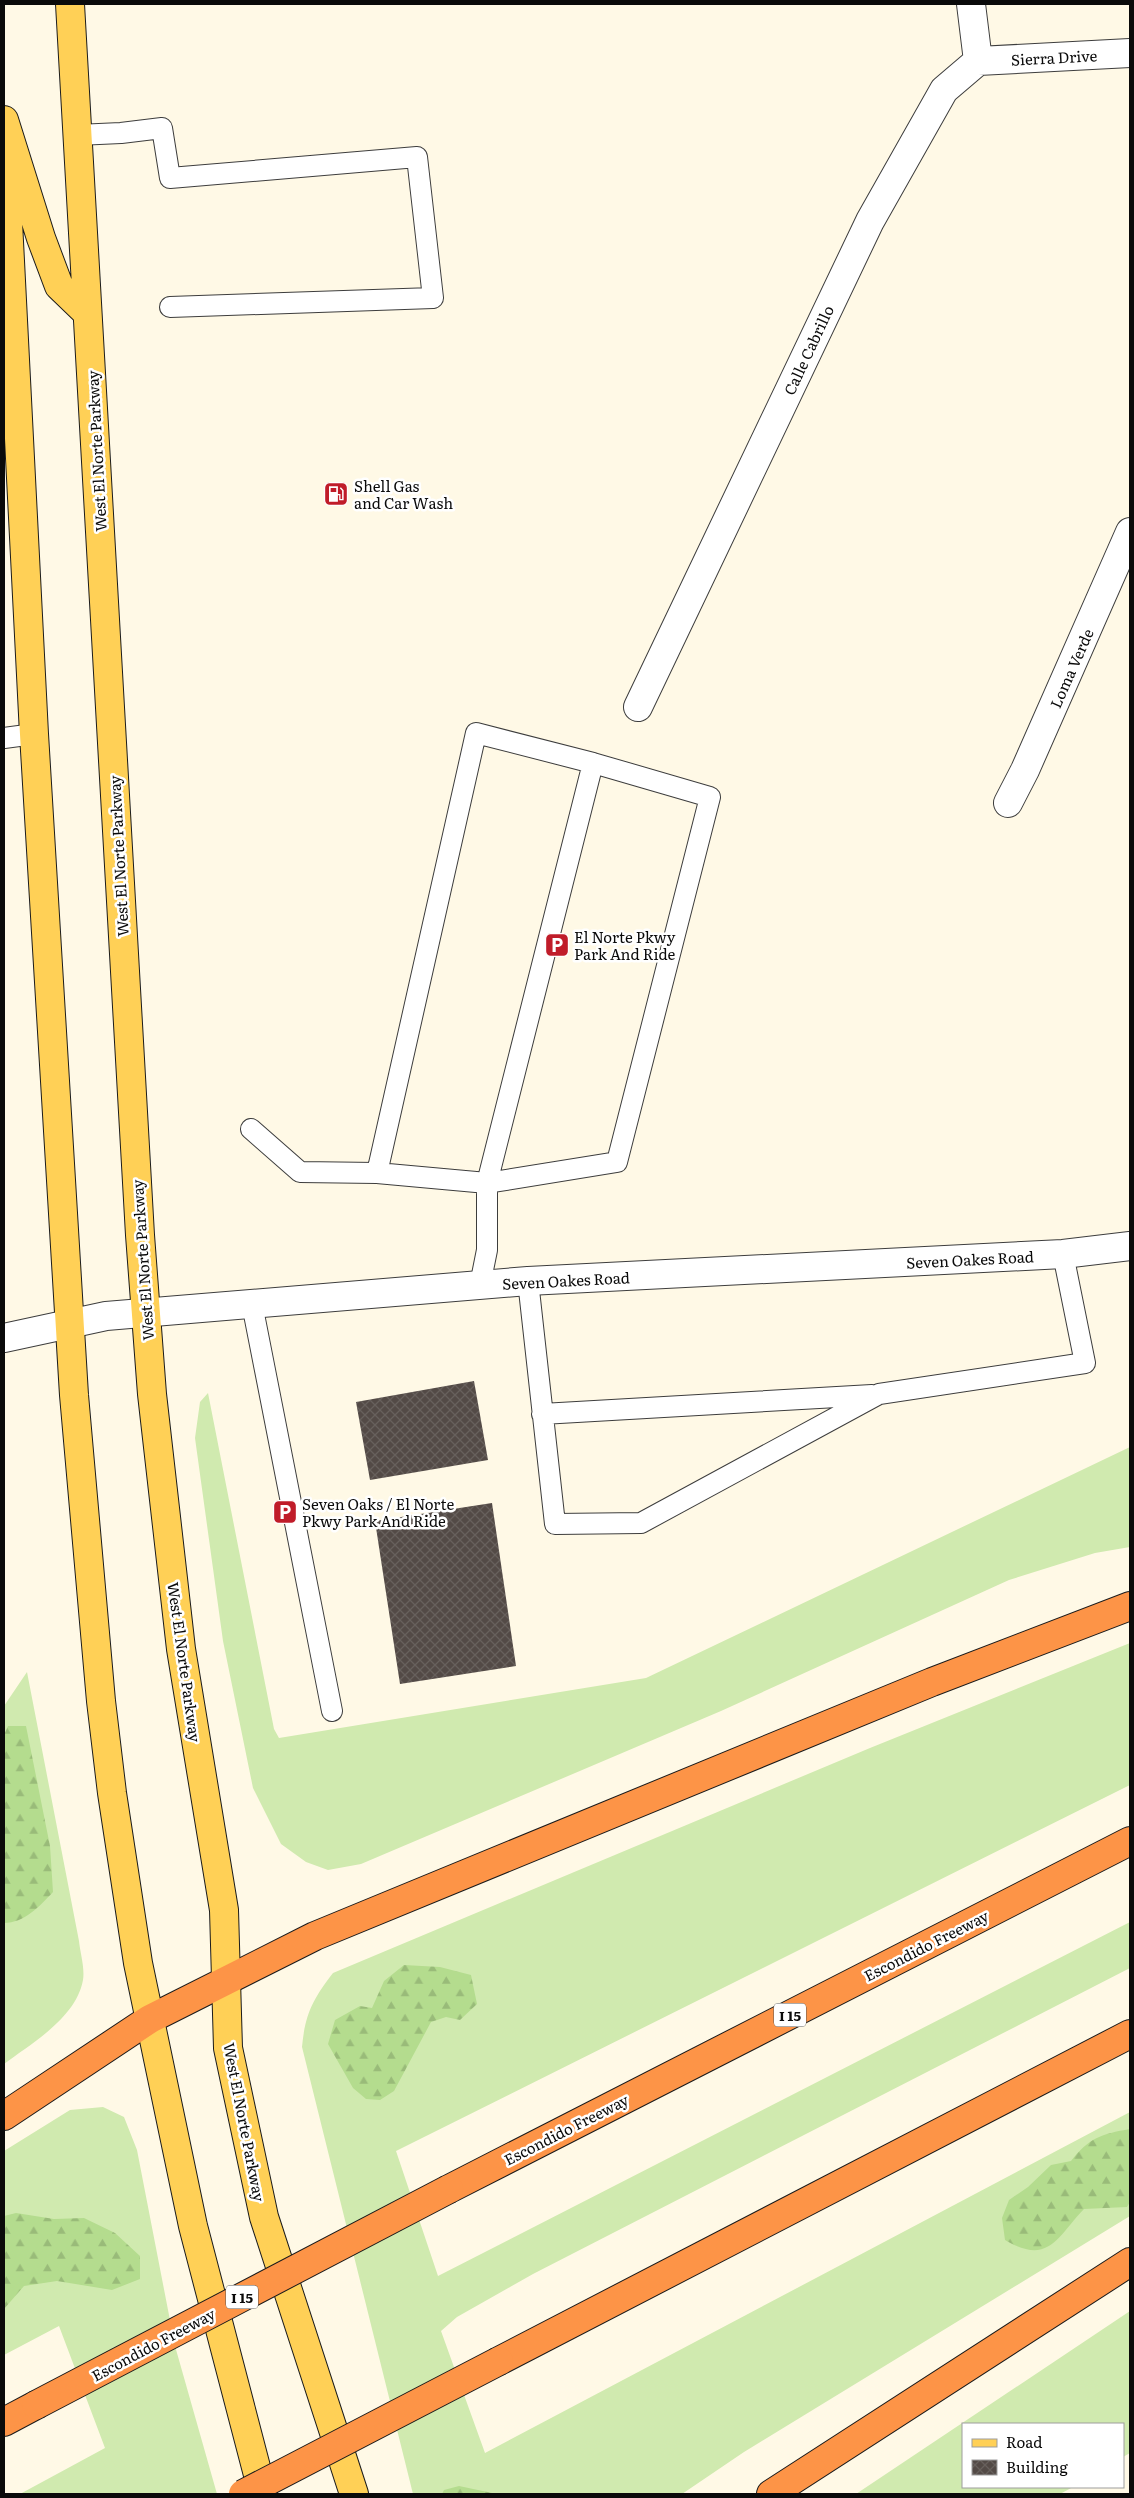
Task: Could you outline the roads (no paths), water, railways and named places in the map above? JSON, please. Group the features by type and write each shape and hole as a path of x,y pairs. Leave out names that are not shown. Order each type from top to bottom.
{"highway":[{"path":"4,2116 150,2020 314,1936 932,1682 1130,1606"},
{"name":"Escondido Freeway","path":"4,2422 449,2189 1130,1841"},
{"path":"243,2494 1130,2034"},
{"path":"771,2494 1130,2262"}],"main road":[{"name":"West El Norte Parkway","path":"70,4 146,1313 152,1394 181,1649 224,1910 228,2048 264,2217 354,2494"},
{"path":"4,120 41,238 59,286 88,313"},
{"path":"4,143 34,734 74,1395 101,1701 129,1906 150,2020 193,2226 263,2494"}],"street":[{"path":"971,4 978,60"},
{"name":"Sierra Drive","path":"978,60 1130,53"},
{"name":"Calle Cabrillo","path":"638,707 870,221 944,90 978,60"},
{"name":"Loma Verde","path":"1008,803 1025,770 1130,532"},
{"name":"Seven Oakes Road","path":"4,1338 106,1316 528,1281 1063,1254 1130,1246"}],"lane":[{"path":"77,135 121,134 162,128 170,178 417,157 433,298 170,307"},
{"path":"251,1129 300,1172 377,1173 487,1183 617,1162 710,797 593,763 476,733 377,1173"},
{"path":"4,738 34,734"},
{"path":"480,1285 487,1250 487,1183 593,763"},
{"path":"542,1414 878,1394 1085,1364 1063,1254"},
{"path":"528,1281 555,1524 641,1523 878,1394"},
{"path":"252,1304 332,1711"}],"place":[{"name":"Shell Gas and Car Wash","path":"336,494"},
{"name":"El Norte Pkwy Park And Ride","path":"557,945"},
{"name":"Seven Oaks / El Norte Pkwy Park And Ride","path":"285,1512"}]}
